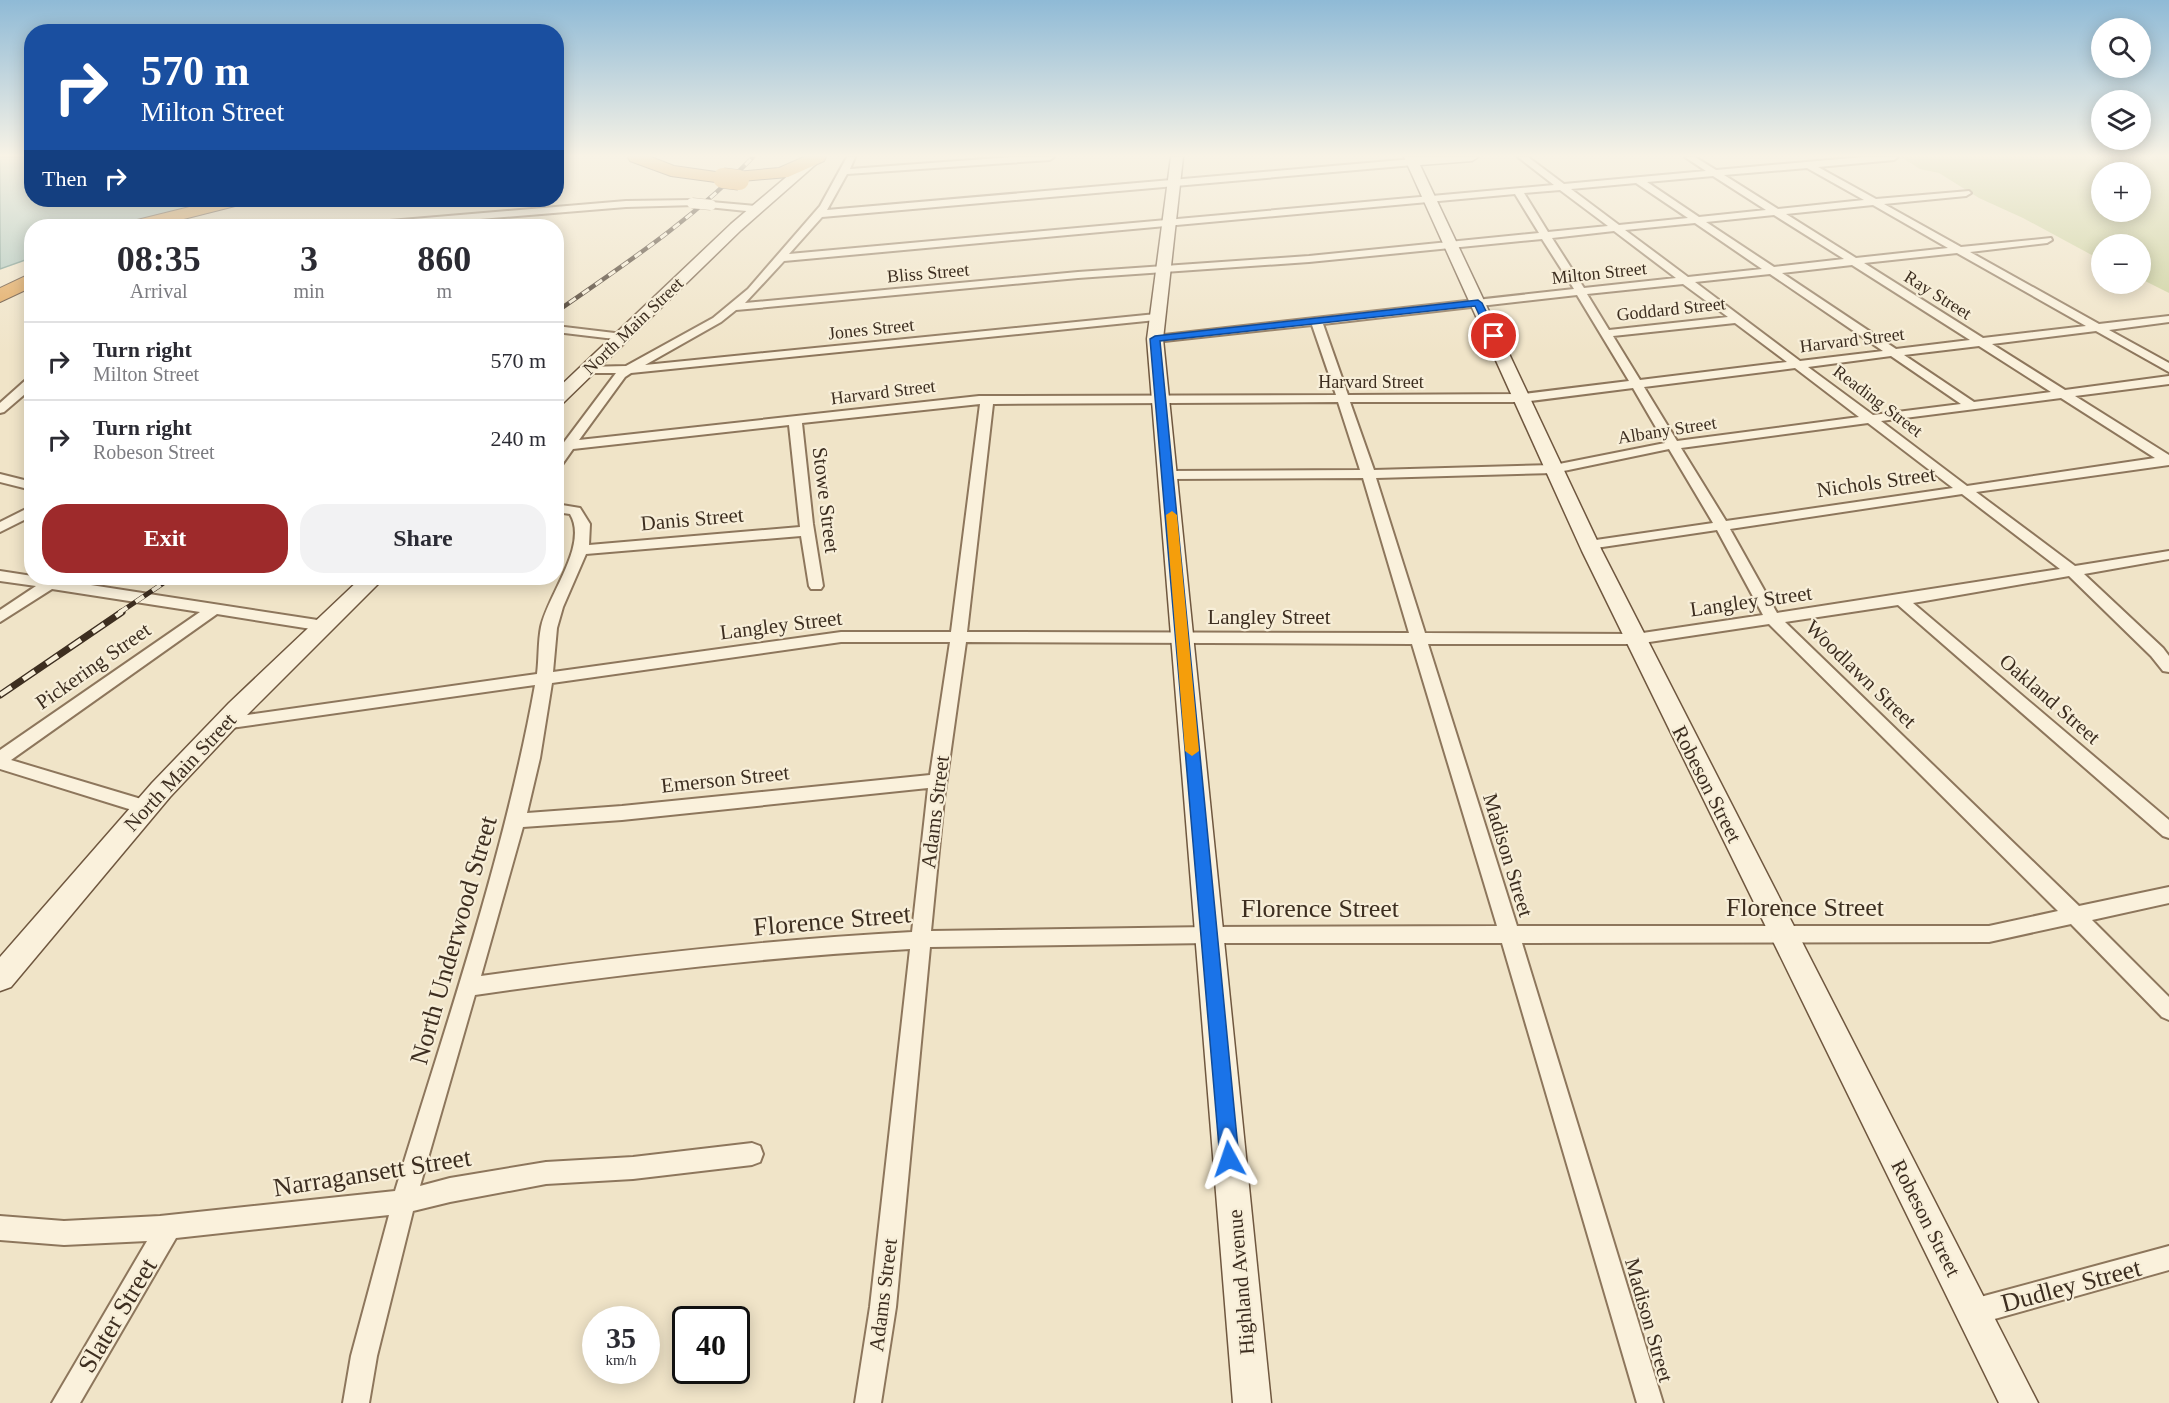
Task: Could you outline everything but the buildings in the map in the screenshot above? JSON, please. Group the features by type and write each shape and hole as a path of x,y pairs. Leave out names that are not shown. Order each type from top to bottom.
{"highway":[{"path":"2,281 24,267"},
{"path":"2,281 24,272"},
{"path":"2,281 24,279"},
{"path":"0,296 24,282"}],"main road":[{"name":"North Main Street","path":"564,392 743,222"},
{"name":"Robeson Street","path":"1440,222 1589,545 2019,1403"},
{"name":"Highland Avenue","path":"1168,223 1156,328 1160,400 1252,1403"},
{"name":"North Main Street","path":"0,978 9,958 145,807 224,723 366,585"}],"street":[{"path":"564,453 617,378 627,370 717,320 782,258 812,222"},
{"path":"782,258 1174,222"},
{"name":"Woodlawn Street","path":"1537,222 1720,525 1772,618 2074,914 2169,1011"},
{"name":"Reading Street","path":"1612,222 2073,571 2166,659"},
{"name":"Bliss Street","path":"733,307 1078,275 1450,245 1673,222"},
{"path":"1701,222 1974,407"},
{"name":"Ray Street","path":"1792,222 2168,460"},
{"path":"1912,222 2169,368"},
{"name":"Milton Street","path":"1156,328 1317,322 2048,240"},
{"name":"Goddard Street","path":"1605,334 1740,319"},
{"name":"Harvard Street","path":"570,446 987,400 1523,398 1636,386 2169,319"},
{"name":"Madison Street","path":"1317,322 1368,473 1419,638 1650,1403"},
{"name":"Jones Street","path":"589,369 627,370 1156,328"},
{"path":"564,330 623,337"},
{"name":"Albany Street","path":"1168,475 1431,474 1554,469 1672,446 2169,380"},
{"path":"0,410 24,388"},
{"name":"Adams Street","path":"868,1403 883,1307 938,781 987,400"},
{"name":"Stowe Street","path":"795,420 807,531 816,586"},
{"name":"Nichols Street","path":"1589,545 2168,460"},
{"path":"0,478 24,484"},
{"name":"North Underwood Street","path":"356,1403 364,1356 404,1202 516,821 531,758 545,677 549,628 555,607 580,550 584,524 575,511 564,509"},
{"path":"0,528 24,514"},
{"name":"Danis Street","path":"580,550 807,531"},
{"name":"Langley Street","path":"224,723 841,637 1636,639 1901,600 2169,555"},
{"path":"0,576 24,580"},
{"path":"0,618 48,585"},
{"path":"55,585 324,626"},
{"name":"Oakland Street","path":"1901,600 2169,831"},
{"name":"Pickering Street","path":"0,761 213,610"},
{"path":"0,761 145,807"},
{"name":"Emerson Street","path":"516,821 716,804 851,788 938,781"},
{"name":"Florence Street","path":"469,987 551,975 831,945 921,939 1209,935 1989,934 2169,895"},
{"name":"Narragansett Street","path":"0,1228 64,1233 169,1227 404,1202 450,1190 546,1173 633,1168 752,1154"},
{"name":"Slater Street","path":"65,1403 169,1227"},
{"name":"Dudley Street","path":"1973,1312 2169,1258"}],"green space":[{"path":"2031,222 2169,222 2169,293 2151,284 2151,234 2091,234 2091,255"}],"water":[{"path":"0,222 24,222 24,260 0,269"}],"railway":[{"path":"564,306 680,222"},
{"path":"119,613 161,585"},
{"path":"0,695 122,612"}],"slow traffic":[{"path":"1172,515 1192,751"}],"route":[{"path":"1229,1159 1155,339 1478,303 1494,336"}]}
